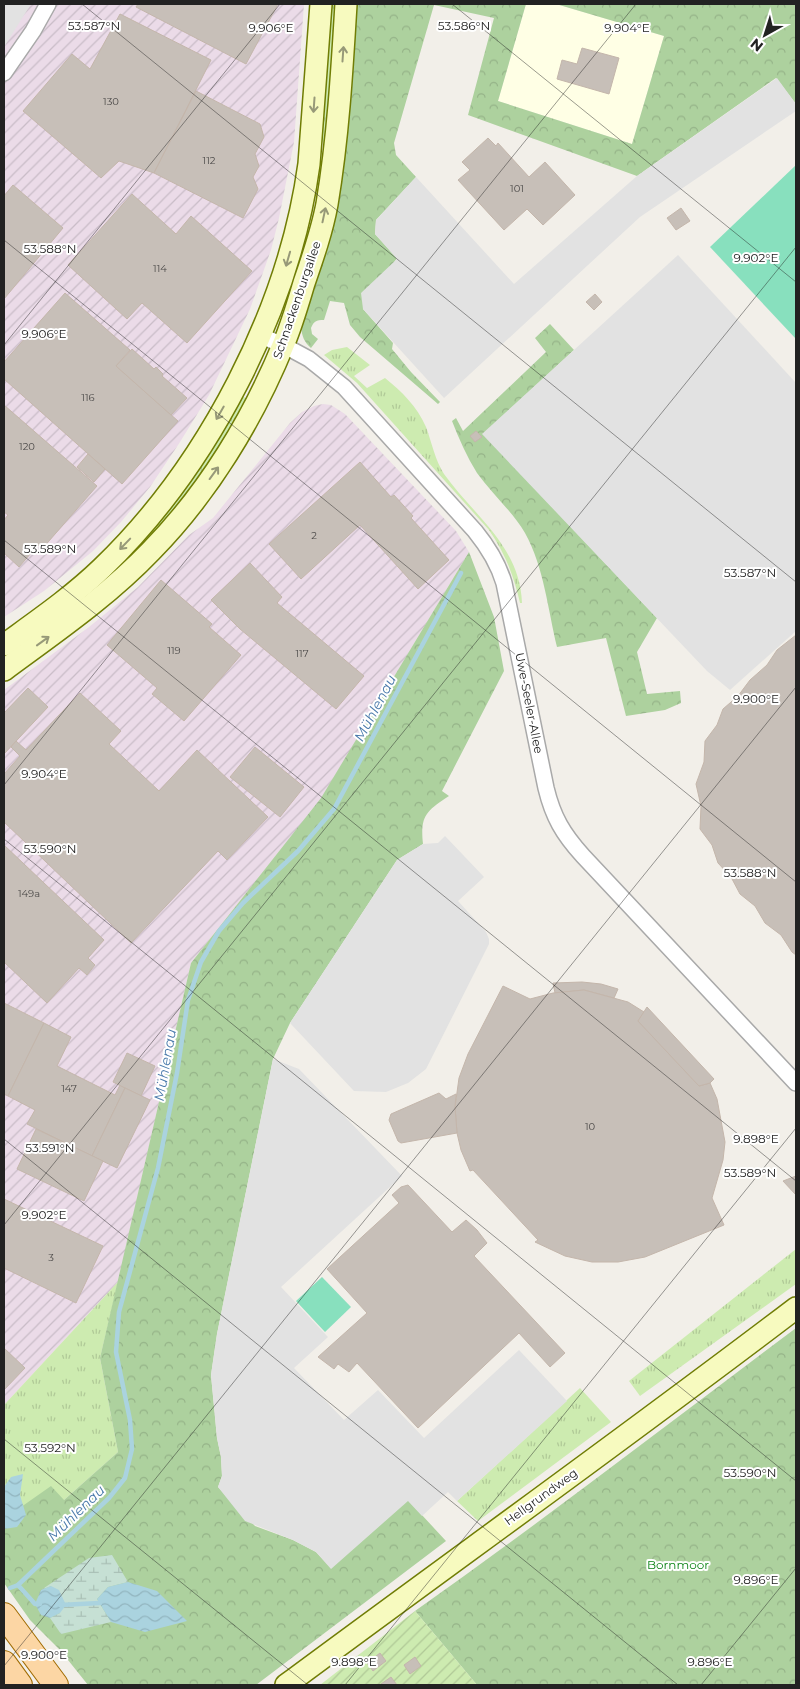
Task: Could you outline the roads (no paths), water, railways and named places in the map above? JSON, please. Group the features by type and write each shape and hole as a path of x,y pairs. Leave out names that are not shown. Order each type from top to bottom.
{"main road":[{"name":"Schnackenburgallee","path":"4,645 81,588 158,508 194,457 243,370 268,317 287,265 306,189 321,4"},
{"name":"Schnackenburgallee","path":"4,670 108,592 151,552 177,522 228,454 259,398 284,345 319,237 327,205 337,129 346,4"},
{"name":"Hellgrundweg","path":"286,1685 796,1308"},
{"path":"4,1616 56,1685"},
{"path":"4,1663 20,1685"}],"street":[{"path":"4,73 33,31 48,4"},
{"name":"Uwe-Seeler-Allee","path":"259,335 284,345 309,359 344,387 475,531 490,550 501,572 504,583 546,788 559,826 583,856 796,1084"}],"water":[{"path":"23,1474 20,1495 26,1515 17,1527 4,1529 4,1487 11,1477"},
{"path":"128,1582 157,1591 187,1621 145,1632 111,1622 97,1599 108,1587"},
{"path":"51,1586 59,1590 66,1605 60,1613 50,1618 41,1615 35,1604 41,1590"}],"waterway":[{"name":"Mühlenau","path":"10,1588 18,1585 109,1498 125,1478 132,1449 130,1420 116,1352 119,1312 158,1168 177,1073 188,1000 201,962 219,931 243,903 298,851 334,809 461,573"},
{"path":"18,1585 35,1604 40,1604"},
{"path":"60,1605 100,1603"}],"park label":[{"name":"Bornmoor","path":"678,1565"}]}
